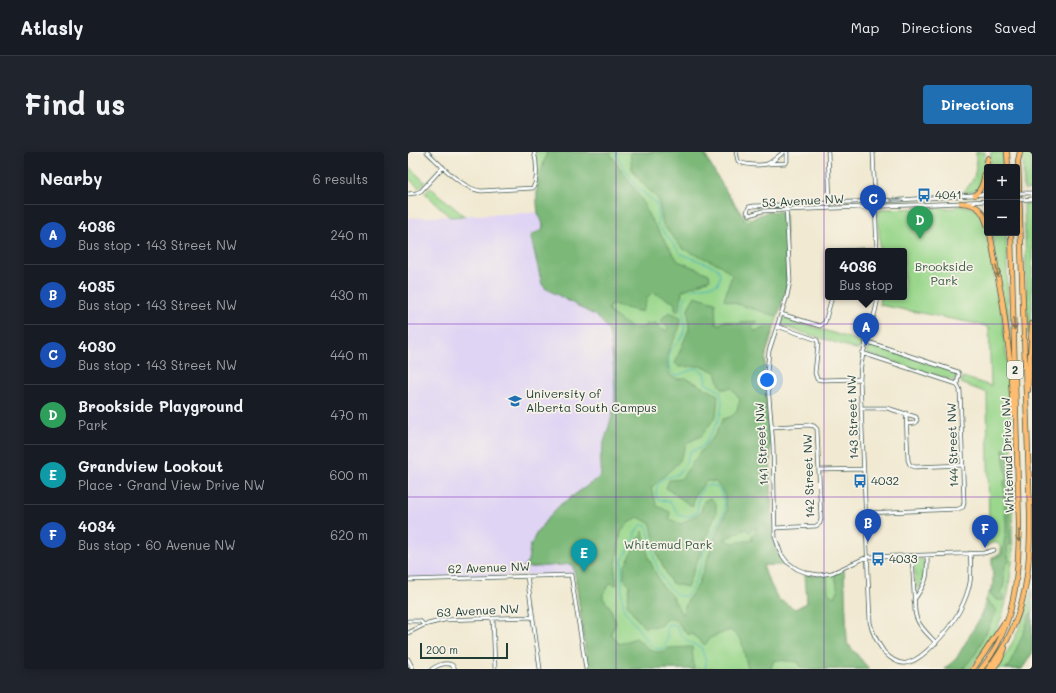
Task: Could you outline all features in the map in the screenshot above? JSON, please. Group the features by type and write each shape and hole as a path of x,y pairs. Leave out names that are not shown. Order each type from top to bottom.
{"highway":[{"path":"975,195 979,191 982,184 989,152"},
{"path":"1007,152 1008,164"},
{"path":"1017,152 1018,161"},
{"name":"Whitemud Drive NW","path":"988,669 1000,652 1018,616 1024,594 1029,564 1030,531 1027,418 1018,161 1020,152"},
{"path":"988,158 988,164"},
{"path":"961,202 977,207 984,216"},
{"path":"991,236 1003,305 1010,360 1018,469"},
{"name":"Whitemud Drive NW","path":"981,669 997,643 1008,617 1015,591 1019,562 1018,469 1011,236"},
{"path":"1027,418 1032,324"},
{"path":"973,669 1008,617"},
{"path":"993,669 1001,658 1010,633"}],"street":[{"path":"426,152 470,189 482,191 530,190 534,187 536,166 534,152"},
{"path":"736,152 738,161 742,164 786,163 787,152"},
{"path":"767,164 784,152"},
{"path":"828,152 830,208"},
{"path":"873,152 877,248"},
{"path":"408,194 421,191 443,167"},
{"path":"1020,193 1032,193"},
{"name":"53 Avenue NW","path":"984,194 875,201 751,206 748,208 747,212 750,215 762,211 984,201"},
{"path":"1020,200 1032,199"},
{"name":"141 Street NW","path":"786,204 790,281 788,293 769,351 766,373 772,427 775,528 777,544 781,554 787,562 797,569 807,573 823,574 832,572 867,558"},
{"path":"781,314 821,326 825,322 831,300"},
{"name":"143 Street NW","path":"877,300 862,353 860,379 870,624 876,640 887,655 895,662 909,664 917,660 936,643"},
{"path":"777,326 817,340 818,344 815,373 817,379 860,379"},
{"path":"862,353 957,384 958,372 865,341"},
{"name":"144 Street NW","path":"866,513 958,509 963,507 960,390 957,384"},
{"path":"861,408 887,408 915,416 917,419 914,423 906,424"},
{"path":"906,414 908,460 910,465 915,467 963,465"},
{"name":"142 Street NW","path":"772,427 810,425 815,427 817,432 821,519 819,524 815,526 775,528"},
{"path":"819,470 864,469"},
{"path":"867,558 986,552 994,550"},
{"path":"912,556 915,613 917,620 936,643 950,628 968,591 971,576 970,553"},
{"path":"914,600 926,580 927,555"},
{"name":"62 Avenue NW","path":"408,580 571,575 586,669"},
{"path":"527,576 540,669"},
{"name":"63 Avenue NW","path":"408,633 424,625 448,620 533,617"},
{"path":"493,618 494,669"},
{"name":"63 Avenue NW","path":"408,621 420,621 424,625"},
{"path":"408,659 413,669"},
{"path":"432,669 443,664 452,665 455,669"}],"shaded area":[{"name":"University of Alberta South Campus","path":"662,207 615,572 408,579 408,218"}],"green space":[{"name":"Whitemud Park","path":"535,152 705,152 714,176 744,216 752,219 768,212 785,213 787,284 766,353 764,374 770,444 772,535 776,550 786,565 763,565 772,660 800,660 795,609 807,603 806,576 821,576 844,570 847,643 869,669 588,669 575,574 572,564 523,568 528,561 530,547 536,534 547,519 560,505 600,477 602,449 615,403 612,354 608,330 596,316 545,288 542,284 531,238 532,235 540,232 543,227 542,219 538,213"},
{"path":"547,152 609,152 642,200 649,216 678,261 709,274 710,279 682,291 680,310 677,312 675,310 675,303 653,292 648,297 642,312 614,305 610,306 608,309 610,313 632,328 642,328 647,324 656,323 663,330 667,331 668,327 660,320 669,312 681,317 678,332 668,351 667,358 671,376 678,379 686,378 718,395 716,416 701,436 687,443 679,462 651,488 657,506 670,512 669,519 681,524 701,512 704,501 710,498 716,503 716,513 687,587 671,583 656,551 651,524 638,517 627,524 621,531 615,572 617,585 610,583 603,594 603,598 610,607 616,623 611,633 619,644 636,638 651,651 661,652 669,648 692,647 694,669 588,669 575,574 572,564 523,568 528,561 530,547 536,534 547,519 560,505 600,477 602,449 615,403 612,354 607,328 596,316 545,288 542,284 531,236 543,227 538,212 537,197 542,167"},
{"path":"630,152 705,152 705,156 737,209 744,217 743,220 749,222 761,214 776,211 785,213 787,284 778,316 724,300 732,275 720,265 683,249 663,225 658,199 641,182 632,169"},
{"path":"976,152 985,152 983,180 976,189 971,192 963,192 971,183 975,174"},
{"path":"991,152 1003,152 1003,164 990,164"},
{"path":"1023,152 1032,152 1032,189 1024,190"},
{"path":"408,166 425,182 419,188 408,178"},
{"path":"431,188 465,216 450,217 425,193"},
{"path":"1032,203 1032,306 1030,334 1028,334 1024,204"},
{"name":"Brookside Park","path":"956,206 969,207 980,214 984,224 984,236 987,236 1003,324 1007,363 1014,500 1012,516 1013,555 1008,594 1002,617 993,636 969,669 963,669 976,653 997,610 986,600 993,584 992,557 999,555 1001,550 997,543 992,543 984,547 988,540 989,531 987,393 961,383 963,377 991,386 989,328 983,325 880,305 881,300 907,300 907,248 880,248 878,213 881,209 955,208"},
{"path":"992,236 1006,236 1009,339"},
{"path":"695,296 715,302 716,324 720,324 724,321 739,324 757,321 757,324 752,326 755,331 768,327 774,328 766,353 764,374 770,444 772,535 776,550 786,565 763,565 778,599 795,609 807,603 805,574 815,576 827,574 828,593 834,597 838,591 834,572 844,570 847,643 869,669 801,669 799,662 774,660 771,669 748,669 741,639 730,630 710,638 705,645 692,634 687,634 675,619 666,619 660,626 644,627 627,604 630,585 624,579 624,568 643,531 649,559 662,586 673,598 682,615 688,599 698,585 717,532 727,511 724,494 716,482 706,481 694,497 693,507 666,488 669,480 681,479 714,436 723,419 735,413 740,399 731,388 723,389 720,385 716,372 700,366 679,367 675,363 689,329 688,308","holes":["756,527 756,531 752,535 751,539 753,540 732,543 724,539 746,529 749,532"]},
{"path":"783,318 862,342 859,350 782,326"},
{"path":"871,345 956,373 955,381 868,354 868,346"},
{"path":"1003,449 1007,449 1009,465 1009,513 1011,544 1007,547 1009,562 1005,566 1004,584 1000,593 1004,596 1004,600 999,600 990,593 993,584 992,558 1002,554 1006,532 1004,481 1007,478"},
{"path":"923,559 925,571 920,586 916,589 914,561"},
{"path":"1032,589 1032,653 1022,669 997,669 1018,630"},
{"path":"986,600 997,610 976,653 963,669 944,669 956,659 980,618"},
{"path":"1032,612 1032,653 1022,669 1005,669 1009,666 1025,629 1029,615"}],"waterway":[{"path":"617,152 616,155 637,188 655,202 658,209 658,225 681,254 713,266 719,270 720,277 718,284 694,289 687,295 684,306 683,335 669,351 669,362 671,371 676,376 696,368 704,372 706,384 720,391 722,403 720,415 716,425 703,446 690,452 684,467 678,474 665,478 661,481 657,486 656,494 657,499 670,502 679,515 686,516 697,512 699,495 703,488 710,485 716,486 721,493 724,503 724,512 703,554 693,587 686,596 678,596 660,574 646,525 641,525 635,533 634,540 622,561 622,596 624,610 652,647 658,649 665,647 667,639 667,625 676,625 686,640 701,647 706,662 705,669"}],"place":[{"name":"4041","path":"924,195"},
{"name":"4030","path":"873,218"},
{"name":"Brookside Playground","path":"920,239"},
{"name":"4036","path":"866,346"},
{"name":"University of Alberta South Campus","path":"515,401"},
{"name":"4032","path":"860,481"},
{"name":"4035","path":"868,542"},
{"name":"4034","path":"985,548"},
{"name":"4033","path":"878,559"},
{"name":"Grandview Lookout","path":"584,572"}]}
